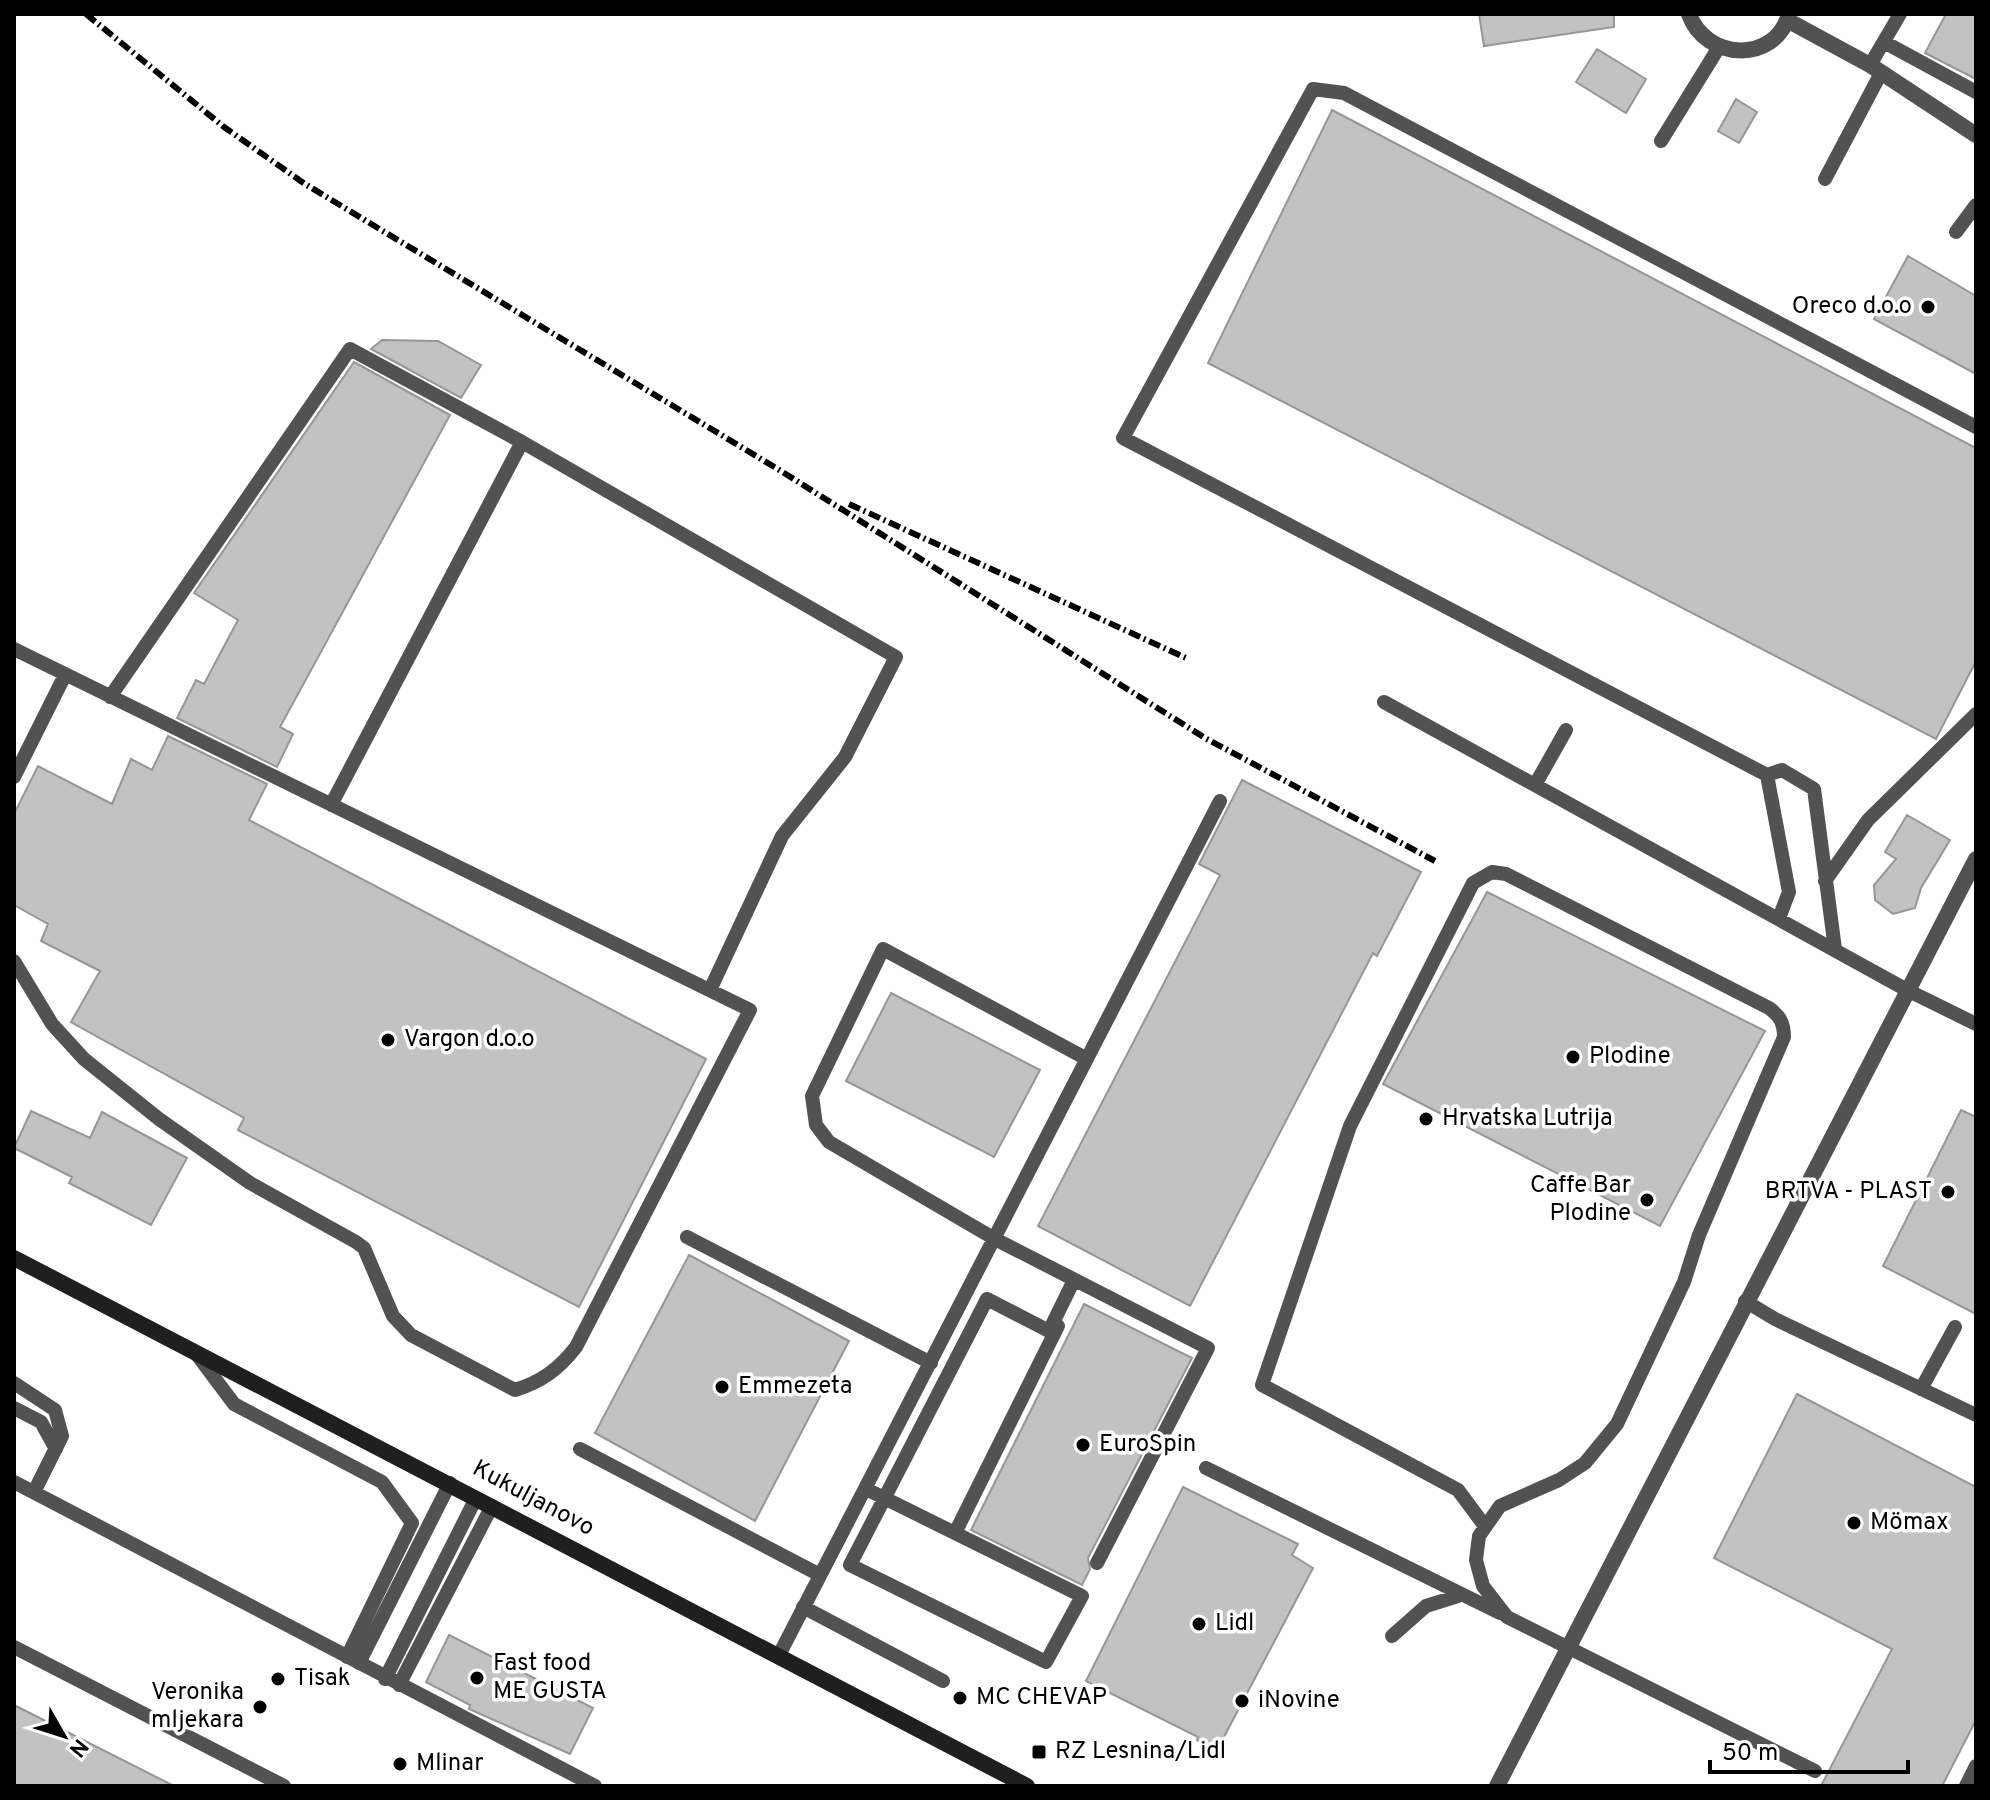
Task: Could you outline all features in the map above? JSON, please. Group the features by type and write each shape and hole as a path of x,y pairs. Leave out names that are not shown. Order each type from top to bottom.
{"main road":[{"name":"Kukuljanovo","path":"14,1258 1027,1786"}],"street":[{"path":"1689,14 1698,33 1719,47 1746,52 1763,46 1788,17 1876,69 1976,135"},
{"path":"1497,1786 1976,859"}],"lane":[{"path":"1825,179 1876,69 1884,42 1900,14"},
{"path":"1884,42 1976,92"},
{"path":"1661,141 1719,47"},
{"path":"1835,949 1814,789 1782,770 1767,775 1123,438 1313,89 1344,93 1976,427"},
{"path":"1956,232 1976,205"},
{"path":"110,697 350,349 522,442 896,657 845,757 782,836 710,990"},
{"path":"331,805 522,442"},
{"path":"14,649 750,1010 576,1347 562,1365 535,1384 515,1390 411,1335 393,1316 364,1248 250,1183 159,1119 84,1059 52,1024 14,961"},
{"path":"14,777 65,675"},
{"path":"1384,702 1907,990 1971,1021 1976,1006"},
{"path":"1825,881 1868,820 1976,714"},
{"path":"1535,785 1566,730"},
{"path":"1767,775 1789,892 1779,918"},
{"path":"778,1657 1220,801"},
{"path":"1484,1525 1458,1490 1262,1385 1350,1126 1473,883 1492,872 1506,874 1769,1008 1777,1014 1784,1028 1784,1037 1699,1235 1684,1282 1617,1424 1585,1463 1559,1480 1500,1506 1484,1525 1476,1547 1479,1572 1490,1597 1507,1617"},
{"path":"1087,1059 883,949 815,1086 812,1107 816,1125 837,1148 995,1239 1208,1348 1097,1563"},
{"path":"687,1237 931,1363"},
{"path":"866,1489 887,1499 1082,1596 1046,1662 850,1565 887,1499 987,1299 1049,1331 1077,1281"},
{"path":"955,1533 1077,1281"},
{"path":"1745,1301 1976,1415"},
{"path":"1921,1389 1955,1327"},
{"path":"195,1352 234,1404 382,1482 412,1523 353,1660"},
{"path":"14,1383 55,1410 62,1436 34,1492"},
{"path":"14,1408 41,1422 56,1449"},
{"path":"580,1449 820,1575"},
{"path":"1206,1468 1815,1771"},
{"path":"14,1482 595,1786"},
{"path":"353,1660 450,1483"},
{"path":"392,1682 476,1498"},
{"path":"392,1682 492,1506"},
{"path":"1392,1636 1426,1606 1458,1596"},
{"path":"803,1607 943,1681"},
{"path":"14,1647 284,1786"},
{"path":"1966,1786 1976,1766"}],"building":[{"path":"1479,14 1614,14 1614,27 1484,46"},
{"path":"1946,14 1976,14 1976,79 1925,53"},
{"path":"1597,49 1646,79 1626,113 1576,82"},
{"path":"1736,99 1757,112 1739,143 1718,131"},
{"path":"1332,110 1976,448 1976,661 1936,739 1208,363"},
{"name":"Oreco d.o.o","path":"1908,256 1976,296 1976,374 1874,319"},
{"path":"382,340 438,341 481,365 461,398 371,349"},
{"path":"354,362 450,415 280,727 293,734 277,767 177,718 196,680 204,684 238,620 194,593"},
{"name":"Vargon d.o.o","path":"168,736 267,784 249,820 706,1059 579,1307 238,1130 244,1118 71,1022 100,971 41,941 48,924 14,905 14,814 38,766 112,804 131,759 152,770"},
{"path":"1242,780 1421,872 1377,956 1373,953 1190,1306 1038,1226 1220,875 1199,864"},
{"path":"1907,815 1950,840 1921,888 1915,908 1893,914 1875,900 1874,885 1896,859 1885,852"},
{"name":"Plodine","path":"1487,892 1765,1031 1660,1226 1383,1084"},
{"path":"891,993 1040,1070 994,1157 846,1081"},
{"name":"BRTVA - PLAST","path":"1961,1110 1976,1117 1976,1314 1883,1266"},
{"path":"31,1111 90,1138 102,1112 187,1158 151,1225 69,1183 72,1177 14,1148"},
{"name":"Emmezeta","path":"689,1255 849,1341 755,1521 595,1433"},
{"name":"EuroSpin","path":"1084,1304 1192,1358 1088,1558 1090,1569 1082,1585 971,1530"},
{"name":"Mömax","path":"1797,1394 1976,1487 1976,1720 1942,1786 1821,1786 1892,1649 1714,1558"},
{"name":"Lidl","path":"1183,1487 1298,1544 1292,1555 1313,1568 1216,1752 1197,1740 1198,1737 1086,1681"},
{"path":"449,1635 593,1708 570,1754 469,1709 470,1705 426,1682"},
{"path":"14,1705 174,1786 14,1786"}],"railway":[{"path":"86,14 224,127 305,184 781,471 1205,738 1435,861"},
{"path":"849,504 1186,658"}],"place":[{"name":"Oreco d.o.o","path":"1928,307"},
{"name":"Vargon d.o.o","path":"388,1040"},
{"name":"Plodine","path":"1573,1057"},
{"name":"Hrvatska Lutrija","path":"1426,1119"},
{"name":"BRTVA - PLAST","path":"1948,1192"},
{"name":"Caffe Bar Plodine","path":"1647,1200"},
{"name":"Emmezeta","path":"722,1387"},
{"name":"EuroSpin","path":"1083,1445"},
{"name":"Mömax","path":"1854,1523"},
{"name":"Lidl","path":"1199,1624"},
{"name":"Fast food ME GUSTA","path":"477,1678"},
{"name":"Tisak","path":"278,1679"},
{"name":"MC CHEVAP","path":"960,1698"},
{"name":"iNovine","path":"1242,1701"},
{"name":"Veronika mljekara","path":"260,1707"},
{"name":"RZ Lesnina/Lidl","path":"1039,1752"},
{"name":"Mlinar","path":"400,1764"}]}
